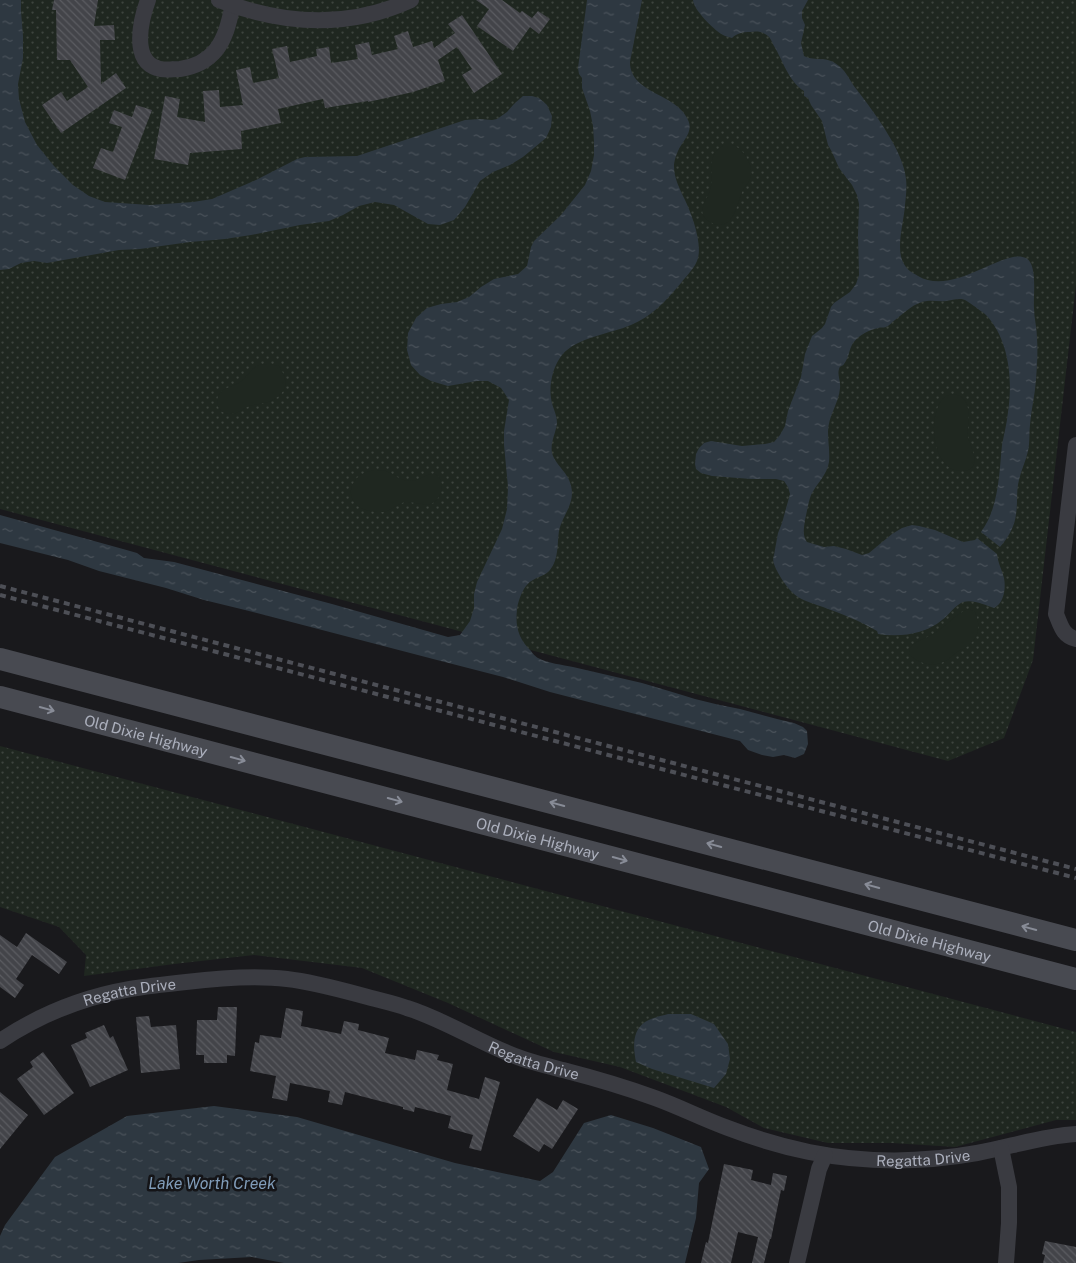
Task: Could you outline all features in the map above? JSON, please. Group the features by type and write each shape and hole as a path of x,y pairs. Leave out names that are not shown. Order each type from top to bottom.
{"main road":[{"path":"0,659 1076,940"},
{"name":"Old Dixie Highway","path":"0,696 1076,979"}],"street":[{"path":"148,0 142,25 140,44 142,54 147,63 156,68 166,70 192,66 209,58 225,35 229,2 252,12 282,18 332,20 353,18 382,11 411,0"},
{"path":"1069,636 1056,614 1076,445"},
{"name":"Regatta Drive","path":"0,1041 45,1016 80,1002 108,994 211,979 248,977 285,979 309,982 406,1007 437,1019 485,1044 516,1057 616,1084 657,1098 730,1129 771,1142 825,1155 857,1159 941,1158 978,1153 1037,1139 1076,1134"},
{"path":"1001,1148 1009,1187 1010,1223 1006,1263"},
{"path":"796,1263 819,1169 825,1155"}],"shaded area":[{"path":"0,0 1076,0 1076,285 1033,660 1004,738 948,761 0,509"},
{"path":"724,145 732,145 741,150 750,164 751,174 733,216 729,221 719,225 706,219 702,211 711,186 712,159 714,154"},
{"path":"270,364 279,366 285,377 285,387 279,396 268,402 249,406 234,414 221,411 217,401 222,391 240,382 257,366"},
{"path":"953,394 960,396 967,405 968,436 975,461 970,469 963,471 953,469 944,463 938,453 935,440 935,414 939,404 946,396"},
{"path":"374,470 386,471 407,481 435,474 442,484 439,497 430,504 406,502 382,512 359,507 352,499 351,489 353,483 359,476"},
{"path":"968,609 975,612 978,625 976,637 967,647 937,664 924,663 909,654 910,648 914,644 935,633"},
{"path":"0,746 1076,1032 1076,1120 1056,1120 955,1147 892,1143 828,1143 764,1128 726,1107 620,1067 554,1052 448,1003 362,968 254,955 84,976 86,955 59,927 0,907"}],"water":[{"path":"0,0 21,0 23,58 18,84 19,99 25,122 37,145 73,185 89,196 105,202 150,205 212,199 256,180 297,159 305,157 357,156 465,120 497,119 523,96 539,98 547,105 552,116 551,127 546,138 523,157 493,172 480,181 465,207 454,220 440,225 428,224 394,205 375,202 359,206 329,221 225,239 119,250 47,263 34,261 0,270"},
{"path":"587,0 642,0 630,62 632,73 645,87 674,104 688,120 689,132 677,154 674,171 693,221 699,244 699,252 697,261 691,271 670,296 652,313 631,325 576,344 562,355 556,364 552,375 551,387 557,423 552,453 567,476 571,486 572,498 559,531 553,566 546,574 530,582 524,589 518,606 517,627 523,642 533,654 546,661 642,683 695,699 794,723 807,731 808,744 804,754 795,758 784,755 773,757 762,755 748,750 740,741 550,692 503,677 204,600 99,571 68,560 0,543 0,515 137,553 144,558 174,562 448,637 460,635 470,621 474,608 474,594 477,582 502,529 507,509 508,487 504,431 509,400 501,388 488,381 448,386 431,381 420,375 411,365 407,350 408,333 416,318 427,308 457,302 469,297 494,279 518,274 527,266 534,241 561,215 585,185 591,171 594,155 593,126 578,68"},
{"path":"693,0 808,0 802,11 805,25 801,43 804,56 830,61 842,68 879,121 900,157 906,179 906,195 900,251 904,264 910,271 932,281 947,280 962,277 1017,256 1030,261 1034,274 1034,312 1037,334 1035,386 1029,448 1018,484 1017,510 1014,523 1006,540 1000,547 981,532 995,501 999,479 1010,387 1008,360 994,325 984,313 963,299 918,303 887,326 868,332 853,343 846,362 840,367 839,371 840,386 838,399 828,426 828,467 811,495 804,529 804,537 807,542 824,547 834,546 862,555 869,553 902,528 912,525 935,530 963,542 977,538 997,554 1004,578 1004,595 1000,603 994,608 975,602 963,602 928,629 912,634 886,635 878,634 877,631 857,621 804,600 788,588 776,569 773,557 790,494 784,481 712,476 701,473 696,469 696,454 704,443 711,441 742,446 765,444 774,442 780,435 785,426 788,411 801,377 805,354 812,336 825,324 834,303 850,292 856,284 859,275 859,204 852,185 839,168 828,145 822,121 808,98 804,96 804,91 790,77 770,38 758,32 740,33 732,38 723,35 703,17"},
{"path":"668,1014 691,1014 714,1024 728,1044 730,1059 726,1074 714,1088 652,1069 636,1062 634,1040 638,1030 647,1021"},
{"name":"Lake Worth Creek","path":"214,1106 297,1117 455,1163 540,1181 553,1172 584,1123 611,1115 653,1128 701,1147 709,1169 699,1183 696,1218 685,1263 284,1263 252,1257 178,1263 0,1263 0,1236 5,1225 55,1157 127,1116"}],"building":[{"path":"54,0 98,0 94,26 114,25 115,40 100,40 101,84 116,73 126,88 61,133 42,105 61,92 67,101 88,87 70,60 57,60 56,10 52,10"},
{"path":"476,0 502,0 520,13 522,11 532,18 538,11 550,19 539,34 530,27 513,51 477,26 489,9"},
{"path":"462,15 502,74 474,93 462,75 472,69 457,47 438,60 445,81 413,92 368,102 325,108 323,99 278,109 281,123 241,131 242,149 190,153 188,165 154,159 165,96 180,99 177,117 205,122 203,91 219,90 220,107 243,105 236,70 250,67 253,83 279,78 272,49 287,46 290,62 317,56 316,49 329,47 331,63 358,59 355,45 369,42 372,55 398,49 394,36 408,31 413,47 432,41 434,48 455,33 448,24"},
{"path":"136,105 152,110 125,180 93,168 101,148 113,152 122,127 109,123 114,110 132,117"},
{"path":"26,933 67,962 59,974 32,955 16,979 24,985 15,998 0,987 0,935 17,947"},
{"path":"218,1007 237,1007 235,1056 227,1055 227,1063 204,1063 204,1055 196,1055 197,1020 217,1020"},
{"path":"286,1008 303,1011 301,1026 341,1034 344,1021 359,1024 358,1030 389,1038 385,1053 415,1060 417,1050 439,1055 437,1060 453,1064 447,1090 479,1099 485,1077 500,1082 481,1151 469,1148 473,1135 448,1128 451,1116 415,1107 414,1112 403,1109 403,1107 345,1092 342,1105 328,1102 330,1091 290,1083 287,1101 272,1098 276,1076 250,1071 255,1042 259,1043 260,1035 281,1038"},
{"path":"149,1016 151,1027 176,1025 180,1069 141,1073 136,1017"},
{"path":"104,1025 110,1038 113,1036 128,1070 90,1087 71,1045 87,1038 85,1033"},
{"path":"43,1052 74,1093 44,1115 17,1079 33,1067 30,1062"},
{"path":"0,1092 28,1115 0,1149"},
{"path":"537,1098 557,1110 563,1100 578,1109 552,1149 544,1144 539,1152 513,1136"},
{"path":"724,1164 753,1170 751,1180 771,1185 773,1173 787,1176 784,1191 781,1190 764,1263 752,1263 758,1237 738,1232 731,1263 701,1263 706,1242 708,1243"},
{"path":"1045,1241 1076,1247 1076,1263 1043,1263 1045,1255 1042,1254"}],"railway":[{"path":"0,586 1076,869"},
{"path":"0,595 1076,878"}]}
